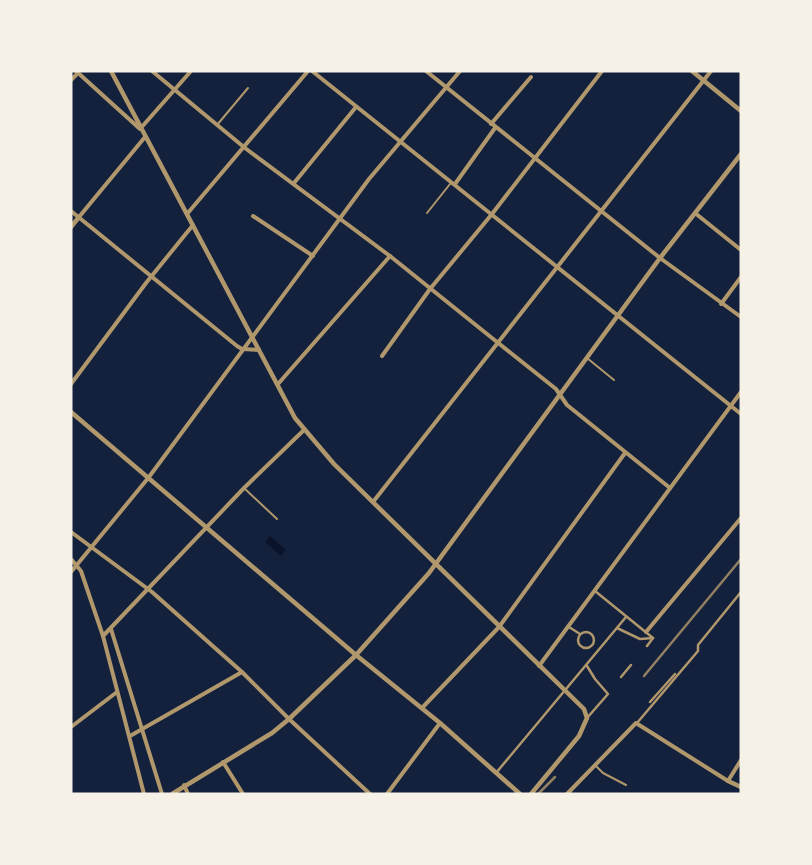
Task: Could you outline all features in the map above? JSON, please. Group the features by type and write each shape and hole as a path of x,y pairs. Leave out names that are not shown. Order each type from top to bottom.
{"street":[{"path":"82,77 87,71"},
{"path":"111,71 140,129 295,418 334,464 539,666 566,690 584,710 587,718"},
{"path":"152,71 245,148 390,256 497,342 560,394 567,405 670,488"},
{"path":"140,129 192,71"},
{"path":"187,214 245,148 308,71"},
{"path":"312,71 741,414"},
{"path":"426,71 660,258 741,317"},
{"path":"71,572 149,477 242,349 253,338 400,141 460,71"},
{"path":"382,356 430,289 492,214 602,71"},
{"path":"692,71 741,111"},
{"path":"373,502 497,342 603,212 711,71"},
{"path":"71,80 77,72 140,129"},
{"path":"491,124 531,77"},
{"path":"294,183 356,107"},
{"path":"453,183 495,128"},
{"path":"71,227 145,137"},
{"path":"172,794 272,733 289,719 356,655 437,564 660,258 741,154"},
{"path":"71,211 242,349 260,350"},
{"path":"695,213 741,250"},
{"path":"253,216 313,256"},
{"path":"71,384 152,275 193,226"},
{"path":"278,384 390,256"},
{"path":"721,304 741,277"},
{"path":"539,666 741,392"},
{"path":"71,412 356,655 440,723 520,794"},
{"path":"103,636 244,488 304,430"},
{"path":"422,708 499,627 625,453"},
{"path":"646,632 741,518"},
{"path":"71,532 148,589 242,672 289,719 370,794"},
{"path":"71,559 78,565 103,636 144,794"},
{"path":"596,591 653,638"},
{"path":"567,794 594,764 636,723 643,712 698,651 698,646 741,592"},
{"path":"496,772 587,666 626,617"},
{"path":"570,626 580,634"},
{"path":"617,628 640,639 653,638"},
{"path":"110,629 162,794"},
{"path":"583,632 591,633 594,639 592,645 588,648 580,646 578,638 580,634 583,632"},
{"path":"647,646 653,638"},
{"path":"592,645 599,651"},
{"path":"622,677 631,665"},
{"path":"530,794 578,736 587,718 608,694 587,666"},
{"path":"130,736 242,672"},
{"path":"650,702 675,674"},
{"path":"71,726 117,692"},
{"path":"387,794 440,723"},
{"path":"636,723 728,781 741,787"},
{"path":"728,781 741,760"},
{"path":"223,762 243,794"},
{"path":"184,785 188,794"},
{"path":"512,787 512,794"}],"lane":[{"path":"217,124 248,88"},
{"path":"427,213 453,183"},
{"path":"587,358 614,380"},
{"path":"244,488 277,519"},
{"path":"594,764 603,772 626,785"}],"water":[{"path":"270,536 286,550 281,556 265,542"}],"railway":[{"path":"644,676 741,559"},
{"path":"538,794 555,777"}]}
